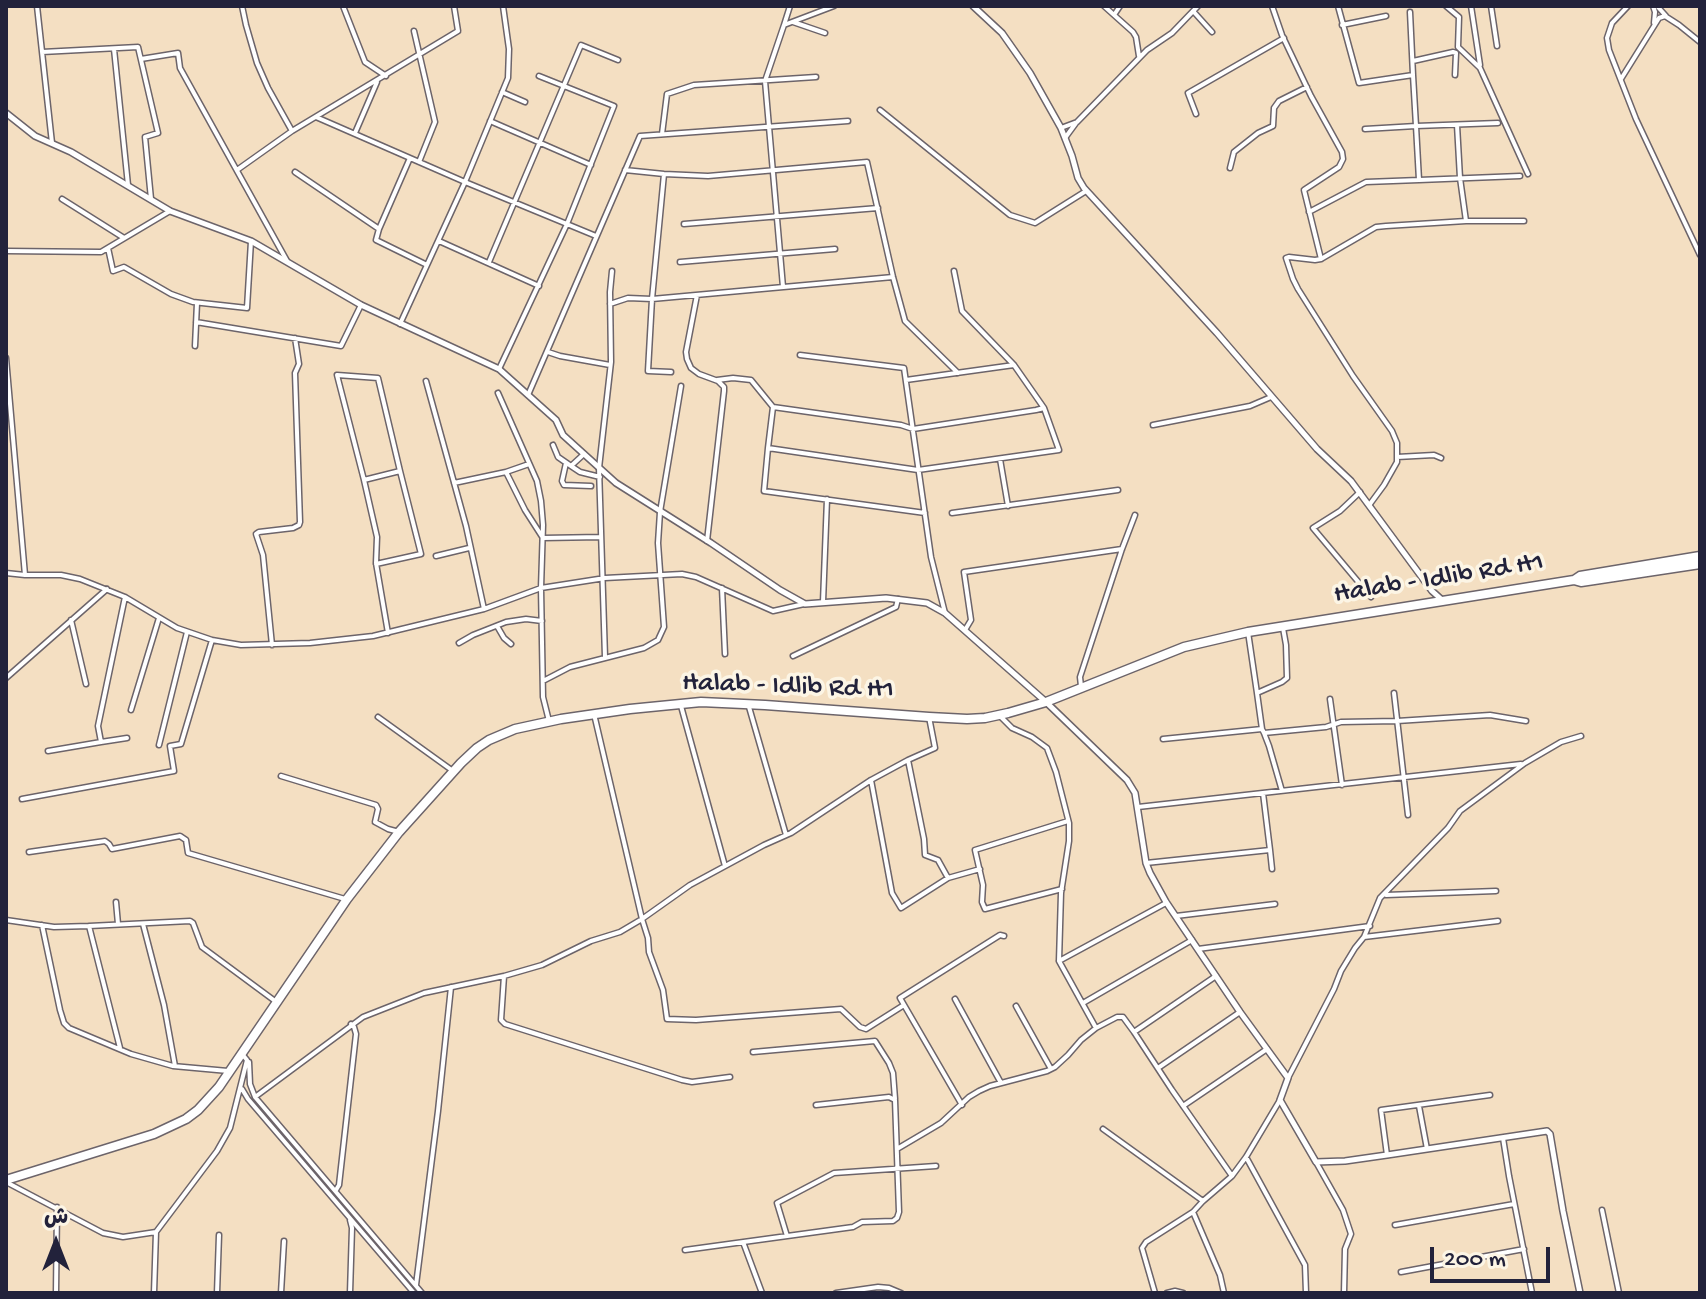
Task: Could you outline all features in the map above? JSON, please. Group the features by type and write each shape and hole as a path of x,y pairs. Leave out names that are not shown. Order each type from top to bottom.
{"highway":[{"name":"Halab - Idlib Rd H1","path":"6,1181 154,1134 198,1110 245,1057 277,1002 347,899 399,832 477,748 515,729 594,714 701,702 967,719 999,715 1046,702 1184,647 1248,632 1574,580 1581,582 1686,566 1700,559"},
{"path":"1574,580 1580,576 1700,559"}],"street":[{"path":"37,6 52,143"},
{"path":"242,6 257,63 292,131"},
{"path":"343,6 365,62 386,76"},
{"path":"237,170 292,131 458,31 454,6"},
{"path":"400,324 465,182 508,78 503,6"},
{"path":"783,287 765,81 790,6"},
{"path":"784,25 834,6"},
{"path":"973,6 1002,33 1030,73 1061,128 1078,178 1086,191 1317,449 1360,492 1432,591 1444,602"},
{"path":"1104,6 1136,37 1140,57"},
{"path":"1114,15 1120,6"},
{"path":"1065,138 1147,50 1172,33 1198,6"},
{"path":"1272,6 1307,87 1342,152 1339,167 1304,190 1321,259"},
{"path":"1338,6 1359,83 1413,75"},
{"path":"1446,6 1459,17 1458,47 1480,68"},
{"path":"1471,6 1480,68 1528,174"},
{"path":"1491,6 1497,46"},
{"path":"1628,6 1612,23 1607,38 1609,50 1636,119 1700,255"},
{"path":"1653,26 1659,7 1667,18 1700,42"},
{"path":"1193,11 1212,32"},
{"path":"1410,12 1419,180"},
{"path":"1342,25 1386,16"},
{"path":"1621,79 1659,18 1667,18"},
{"path":"793,22 825,33"},
{"path":"414,31 435,122 419,162"},
{"path":"1196,114 1188,93 1284,38"},
{"path":"489,262 581,45 618,60"},
{"path":"42,52 138,47 158,133 145,137 151,199"},
{"path":"114,49 128,185"},
{"path":"1413,61 1453,52 1456,53 1455,75"},
{"path":"141,59 178,53 180,68 288,263"},
{"path":"499,369 567,224 614,106 539,76"},
{"path":"662,134 667,94 694,85 816,77"},
{"path":"354,134 378,80"},
{"path":"1230,168 1234,152 1258,133 1273,126 1274,108 1279,101 1307,87"},
{"path":"502,92 525,102"},
{"path":"880,110 1004,213 1035,223 1086,191"},
{"path":"6,113 35,136 71,152 170,211 251,241 361,305 499,369 556,420 563,435 616,483 805,604"},
{"path":"316,117 596,236"},
{"path":"490,121 591,165"},
{"path":"528,395 640,136 848,121"},
{"path":"1061,128 1077,122"},
{"path":"1365,129 1498,123"},
{"path":"1457,125 1466,221"},
{"path":"410,158 376,240 427,266"},
{"path":"625,170 708,176 867,162 905,321 958,373"},
{"path":"295,172 379,229"},
{"path":"664,174 648,371 671,372"},
{"path":"1309,212 1366,182 1520,176"},
{"path":"62,199 124,238"},
{"path":"684,224 878,208"},
{"path":"6,251 101,252 170,211"},
{"path":"1370,504 1397,462 1397,443 1298,289 1286,260 1289,257 1321,259 1376,227 1524,221"},
{"path":"108,248 113,271 124,267 171,294 197,303 247,308 251,241"},
{"path":"438,241 539,286"},
{"path":"680,262 835,249"},
{"path":"605,657 599,468 610,365 612,271"},
{"path":"768,448 918,470 1059,450 1044,408 1014,365 962,311 954,271"},
{"path":"610,304 628,298 652,299 893,277"},
{"path":"697,295 687,359 695,371 722,384 724,391 707,541"},
{"path":"195,346 197,303"},
{"path":"196,322 341,346 361,305"},
{"path":"272,645 263,555 256,534 293,528 300,522 295,378 299,364 295,338"},
{"path":"548,352 610,365"},
{"path":"800,355 904,368 931,557 945,613"},
{"path":"6,358 25,575"},
{"path":"906,380 1014,365"},
{"path":"376,564 421,554 378,378 337,375 377,537 376,564 388,633"},
{"path":"717,380 751,380 773,407 913,429 1044,408"},
{"path":"426,381 466,526 484,609"},
{"path":"543,681 570,667 644,648 658,640 664,627 658,543 660,512 681,386"},
{"path":"498,393 537,481 541,501 543,697 549,721"},
{"path":"1153,425 1250,406 1272,397"},
{"path":"773,407 764,491 925,513"},
{"path":"553,445 558,457 569,465 580,472 600,477"},
{"path":"584,454 569,465 562,481 564,485 591,486"},
{"path":"1397,457 1434,455 1441,458"},
{"path":"1000,459 1008,506"},
{"path":"454,483 529,464"},
{"path":"364,480 400,471"},
{"path":"506,472 543,538"},
{"path":"952,513 1118,490"},
{"path":"1360,492 1340,511 1313,528 1371,597"},
{"path":"823,602 827,499"},
{"path":"1081,689 1080,677 1135,515"},
{"path":"543,538 601,537"},
{"path":"436,556 469,548"},
{"path":"965,630 971,620 964,572 1122,549"},
{"path":"6,573 61,575 107,589 187,632 241,645 272,645 388,633 484,609 541,588 602,579 662,575 696,577 773,611 805,604 886,598 927,603 965,630 1127,780 1135,793 1146,863 1166,902 1288,1078"},
{"path":"722,588 725,654"},
{"path":"6,678 107,589"},
{"path":"101,742 98,726 125,597"},
{"path":"793,656 896,607 898,599"},
{"path":"131,710 159,618"},
{"path":"459,643 506,622 526,619 542,621"},
{"path":"71,620 86,684"},
{"path":"497,626 511,644"},
{"path":"1257,693 1287,678 1283,628"},
{"path":"159,745 187,632"},
{"path":"1248,632 1263,731 1282,791"},
{"path":"22,799 174,771 170,746 181,744 212,640"},
{"path":"1394,693 1408,815"},
{"path":"1330,699 1342,785"},
{"path":"680,704 725,866"},
{"path":"748,704 786,835"},
{"path":"594,714 649,952 663,990 667,1019 696,1020 841,1009 866,1029 904,1005"},
{"path":"999,715 1012,728 1040,742 1049,751 1069,821 1059,961 1096,1028"},
{"path":"1163,739 1326,727 1341,722 1490,715 1526,721"},
{"path":"378,717 453,771"},
{"path":"255,1097 363,1017 419,994 542,965 591,941 620,932 690,885 786,835 871,780 935,748 929,717"},
{"path":"1155,1293 1142,1248 1146,1242 1193,1212 1232,1176 1246,1157 1280,1100 1341,971 1370,926 1380,898 1448,828 1460,811 1525,763 1561,742 1581,736"},
{"path":"48,751 127,738"},
{"path":"908,760 925,855 938,860 948,878"},
{"path":"1138,807 1525,763"},
{"path":"281,776 376,805 375,822 399,832"},
{"path":"871,780 892,893 901,908 948,878 980,869"},
{"path":"1263,793 1272,869"},
{"path":"1062,889 985,909 975,850 1069,821"},
{"path":"29,852 105,841 112,849 180,836 186,840 188,853 347,899"},
{"path":"1146,863 1270,850"},
{"path":"1384,896 1496,891"},
{"path":"116,902 118,924"},
{"path":"1059,961 1166,902"},
{"path":"1176,916 1275,904"},
{"path":"6,920 54,927 190,921 202,947 277,1002"},
{"path":"1364,937 1498,921"},
{"path":"143,924 164,1005 175,1066"},
{"path":"42,925 64,1023 69,1028 120,1049 175,1066 230,1071"},
{"path":"89,926 120,1049"},
{"path":"1198,949 1370,926"},
{"path":"962,1105 900,998 1000,935 1004,936"},
{"path":"1083,1003 1193,940"},
{"path":"504,976 501,1020 505,1024 689,1082 730,1077"},
{"path":"1134,1032 1216,976"},
{"path":"416,1285 451,987"},
{"path":"955,999 1001,1083"},
{"path":"1016,1006 1051,1069"},
{"path":"1158,1068 1240,1012"},
{"path":"897,1149 941,1123 979,1091 1051,1069 1096,1028 1123,1017 1232,1176"},
{"path":"335,1190 339,1185 356,1034 351,1024"},
{"path":"685,1250 897,1218 893,1073 875,1041 753,1052"},
{"path":"1183,1106 1267,1049"},
{"path":"245,1057 250,1065 251,1089 255,1097 422,1293"},
{"path":"154,1293 156,1232 224,1141 242,1087 245,1057"},
{"path":"242,1087 248,1099 414,1293"},
{"path":"1387,1155 1381,1110 1490,1095"},
{"path":"816,1105 889,1097 895,1100 895,1106"},
{"path":"1280,1100 1343,1210 1351,1234 1345,1249 1344,1293"},
{"path":"1419,1106 1427,1149"},
{"path":"1103,1129 1203,1201"},
{"path":"1316,1162 1345,1161 1547,1131 1580,1293"},
{"path":"1503,1138 1532,1293"},
{"path":"1246,1157 1305,1265 1306,1293"},
{"path":"787,1236 777,1203 834,1173 936,1166"},
{"path":"6,1181 92,1228 123,1237 156,1232"},
{"path":"1395,1225 1514,1204"},
{"path":"56,1293 57,1207"},
{"path":"350,1207 350,1293"},
{"path":"1602,1210 1619,1293"},
{"path":"1193,1212 1220,1275 1224,1293"},
{"path":"217,1293 219,1235"},
{"path":"281,1293 284,1241"},
{"path":"743,1242 762,1293"},
{"path":"1401,1272 1524,1249"},
{"path":"836,1293 878,1287 901,1293"},
{"path":"1167,1293 1183,1293"}]}
